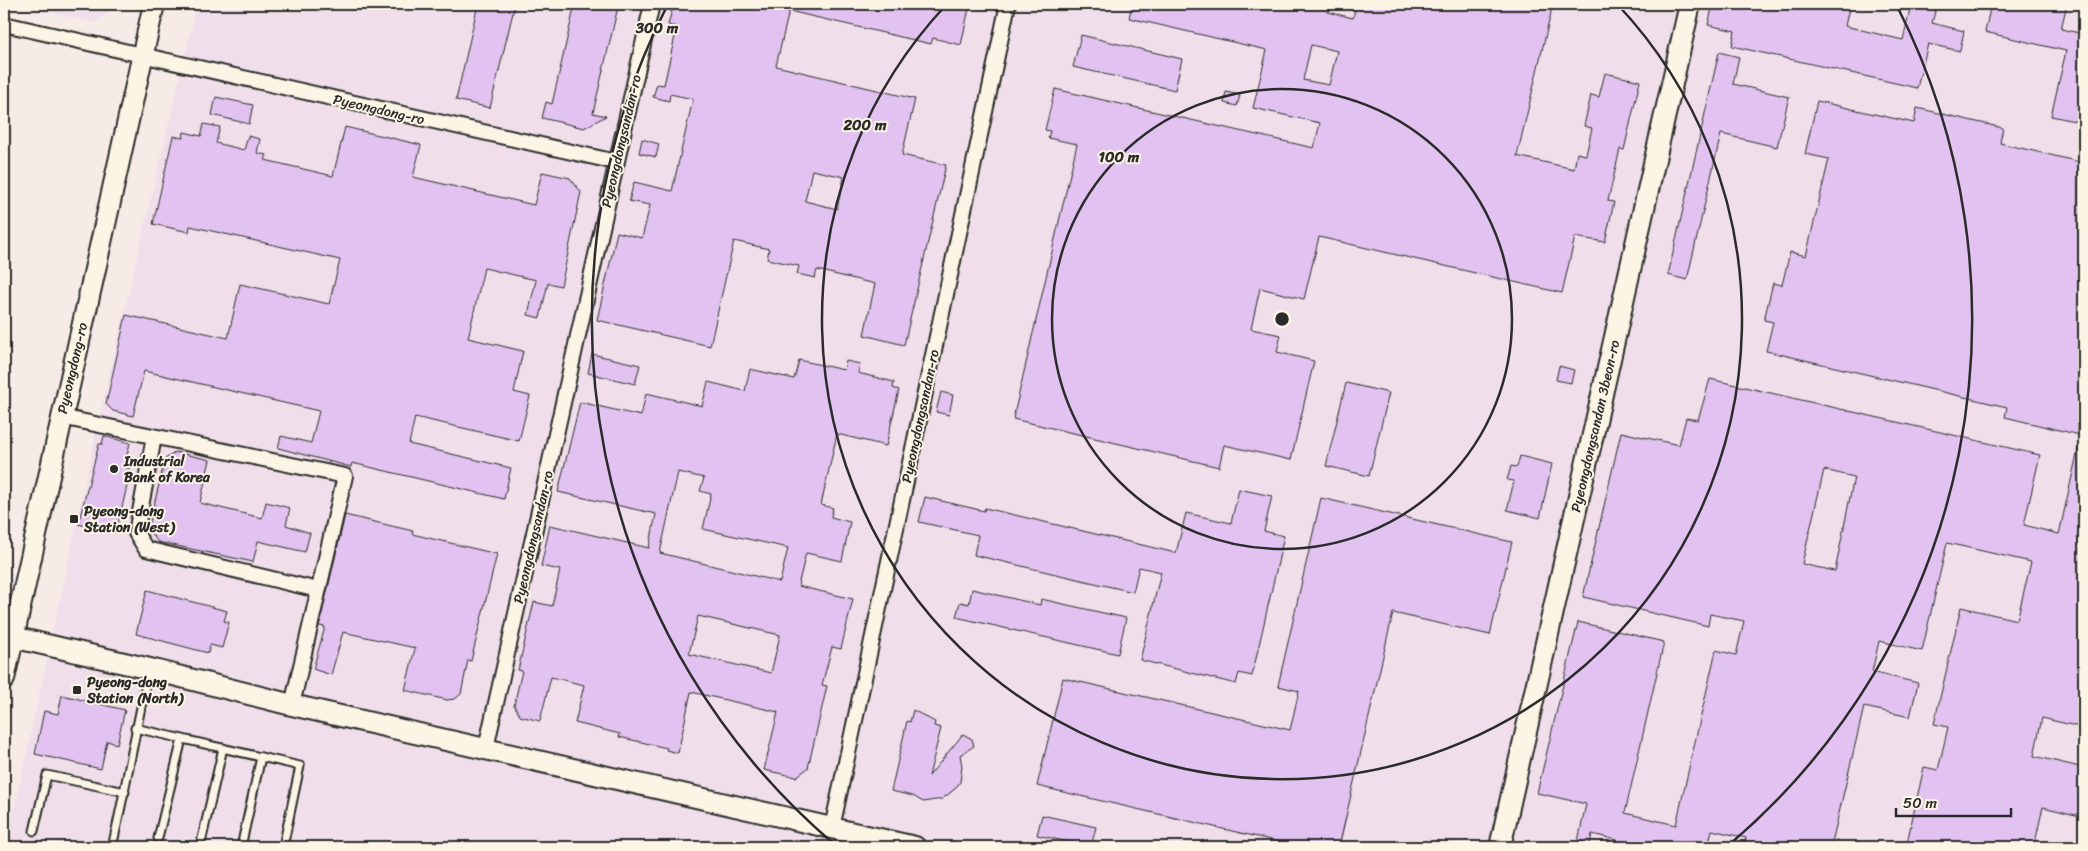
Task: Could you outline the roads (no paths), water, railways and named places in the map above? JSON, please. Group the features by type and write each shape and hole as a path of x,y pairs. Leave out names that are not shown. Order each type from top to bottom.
{"street":[{"name":"Pyeongdong-ro","path":"4,679 9,636 61,417 154,4"},
{"name":"Pyeongdongsandan-ro","path":"486,748 652,4"},
{"name":"Pyeongdongsandan-ro","path":"832,828 1008,4"},
{"name":"Pyeongdongsandan 3beon-ro","path":"1500,847 1690,4"},
{"path":"4,24 142,56"},
{"name":"Pyeongdong-ro","path":"142,56 616,162"},
{"path":"61,417 345,476 292,705"},
{"path":"154,437 136,533 146,549 318,590"},
{"path":"9,636 150,668 292,705 915,847"}],"lane":[{"path":"112,847 125,792 135,728 150,668"},
{"path":"135,728 300,766 283,847"},
{"path":"158,838 182,739"},
{"path":"200,847 223,748"},
{"path":"241,847 261,757"},
{"path":"34,831 47,775 125,792"}],"place":[{"name":"Industrial Bank of Korea","path":"114,469"},
{"name":"Pyeong-dong Station (West)","path":"74,519"},
{"name":"Pyeong-dong Station (North)","path":"77,690"}]}
